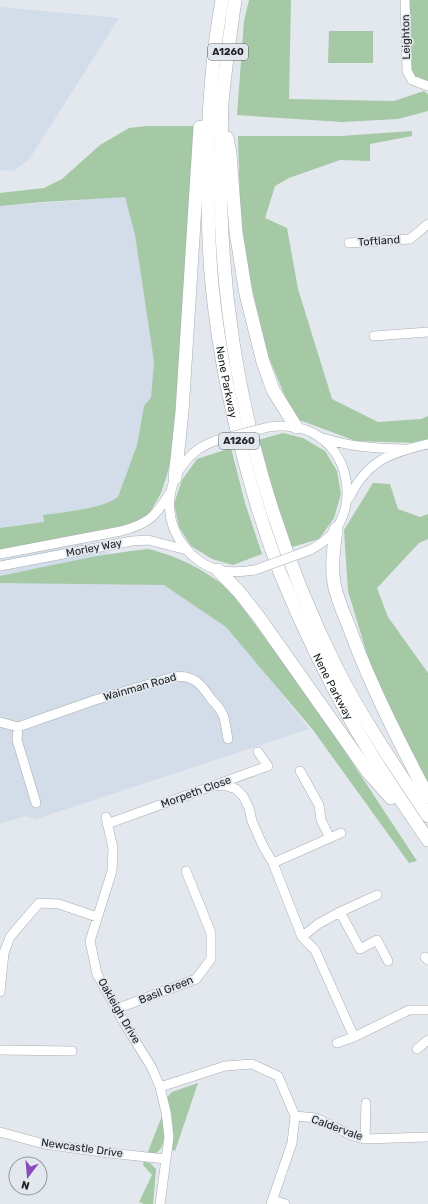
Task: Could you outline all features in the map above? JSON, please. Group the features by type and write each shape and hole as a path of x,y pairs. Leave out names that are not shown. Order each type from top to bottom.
{"highway":[{"name":"Nene Parkway","path":"222,0 214,49 208,135 209,236 212,285 219,342 233,417 246,468 265,530 303,626 323,668 353,724 387,779 426,837"},
{"name":"Nene Parkway","path":"235,0 222,105 220,199 225,283 232,342 246,414 259,466 277,526 315,621 338,670 365,720 428,816"},
{"path":"175,478 182,412 202,106 205,78 214,49"},
{"path":"222,105 230,154 236,232 246,294 263,362 273,390 296,427"},
{"path":"336,529 333,566 334,584 338,600 381,705 428,797"},
{"path":"218,570 239,592 258,616 368,772 426,837"}],"street":[{"name":"Leighton","path":"405,0 407,71 412,80 428,86"},
{"name":"Toftland","path":"349,243 410,239 428,224"},
{"path":"374,336 428,332"},
{"path":"346,503 347,484 342,465 336,453 317,436 307,430 283,426 270,427 217,440 196,451 188,459 175,478 169,504 170,517 179,540 187,550 201,562 218,570 236,573 255,570 320,545 336,529 342,517 346,503 354,488 376,463 406,449 428,444"},
{"path":"317,436 338,443 360,447 406,449"},
{"name":"Morley Way","path":"0,554 138,527 153,517 171,492"},
{"name":"Morley Way","path":"0,566 132,541 148,540 187,550"},
{"name":"Wainman Road","path":"18,726 95,700 173,676 180,676 195,679 203,686 223,714 228,739"},
{"path":"0,722 18,726 17,740 36,803"},
{"name":"Morpeth Close","path":"106,821 214,786 268,766 258,752"},
{"path":"300,771 318,806 321,820 330,838"},
{"path":"214,786 224,785 236,789 243,796 263,846 273,863 302,937 314,950 354,1037"},
{"name":"Oakleigh Drive","path":"106,821 113,848 112,871 90,941 97,974 116,1009 152,1068 160,1087 166,1112 169,1137 160,1204"},
{"path":"273,863 341,833"},
{"name":"Basil Green","path":"116,1009 196,979 211,959 211,934 186,871"},
{"path":"302,937 318,924 377,895"},
{"path":"0,992 2,952 10,937 39,903 59,904 97,917"},
{"path":"340,912 360,948 378,940 388,961"},
{"path":"337,1043 354,1037 409,1010 428,1010"},
{"path":"417,1049 428,1040"},
{"path":"0,1050 72,1051"},
{"path":"160,1087 225,1066 252,1064 278,1076 295,1116 292,1143 272,1202 285,1204"},
{"path":"365,1139 366,1103"},
{"name":"Caldervale","path":"295,1116 316,1118 353,1136 365,1139 428,1137"},
{"name":"Newcastle Drive","path":"0,1132 44,1144 166,1159"}],"shaded area":[{"path":"0,7 119,18 30,158 14,171 0,170"},
{"path":"107,177 125,197 135,235 154,362 151,397 144,406 137,445 118,497 112,502 80,510 43,515 44,522 170,584 226,623 309,729 36,819 26,816 0,824 0,206 85,200"}],"green space":[{"path":"249,0 291,0 289,99 394,101 424,91 428,94 428,111 398,119 342,122 237,115 244,21"},
{"path":"410,0 428,0 428,82 415,77 410,69 408,38"},
{"path":"329,31 373,31 373,63 328,63"},
{"path":"147,126 193,126 194,179 174,446 161,493 148,516 136,524 0,550 0,528 44,522 43,515 93,507 118,497 137,445 144,406 151,397 154,362 135,235 125,197 0,206 0,193 44,188 62,179 100,145 129,128"},
{"path":"412,131 412,136 370,144 370,161 340,160 289,178 275,186 265,218 287,228 298,289 332,399 378,422 421,419 428,416 428,440 417,443 356,441 294,418 267,353 241,240 238,136 341,136"},
{"path":"283,433 303,438 325,451 337,471 341,494 334,518 319,539 292,547 276,502 258,440"},
{"path":"231,448 245,503 262,554 233,565 212,559 191,546 179,527 174,504 182,480 197,459"},
{"path":"373,483 390,484 398,509 420,517 428,514 428,539 419,543 377,588 388,617 428,673 428,783 415,763 369,661 348,591 344,530"},
{"path":"148,549 182,560 192,565 211,576 230,590 325,721 417,861 409,863 313,730 226,627 164,585 0,583 0,576 92,557"},
{"path":"198,1083 175,1151 172,1150 173,1137 171,1110 167,1097 172,1092"},
{"path":"162,1116 164,1136 162,1146 156,1153 147,1154"},
{"path":"144,1162 150,1163 156,1169 153,1204 144,1204 139,1202 152,1175 143,1165"}]}
